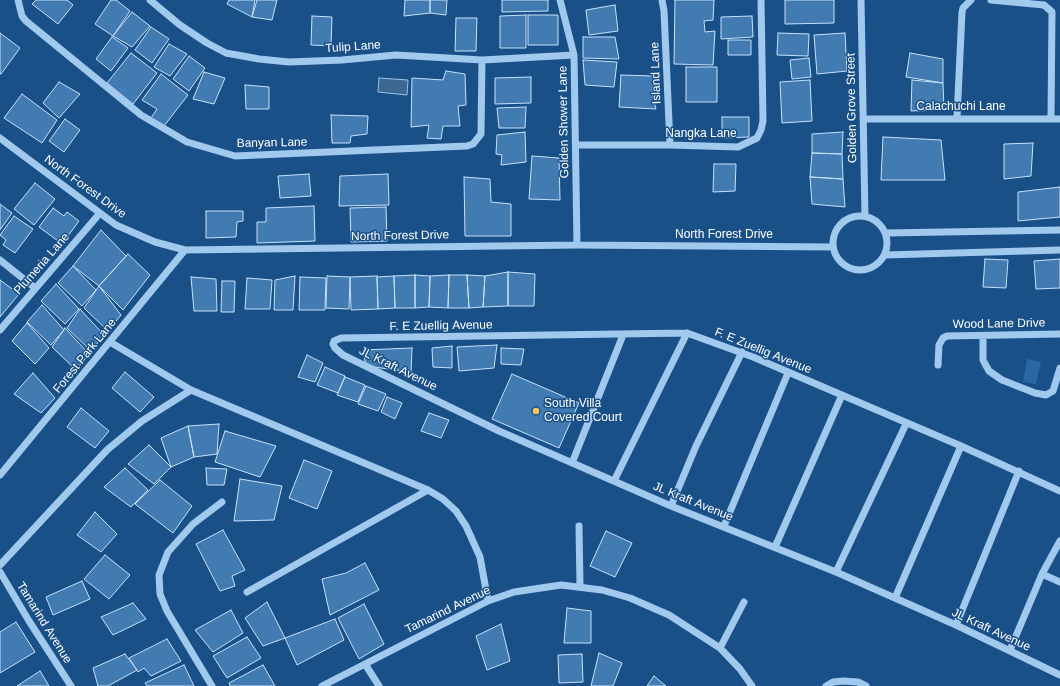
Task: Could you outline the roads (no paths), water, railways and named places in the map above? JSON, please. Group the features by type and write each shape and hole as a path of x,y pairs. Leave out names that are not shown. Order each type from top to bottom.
{"street":[{"name":"Banyan Lane","path":"18,0 22,16 26,21 141,115 187,142 235,156 462,146 473,144 481,134 482,60"},
{"name":"Tulip Lane","path":"150,0 180,25 207,43 226,52 259,59 296,62 342,60 396,55 482,60 574,55"},
{"name":"Golden Shower Lane","path":"560,0 574,55 577,245"},
{"name":"Island Lane","path":"662,0 664,11 670,144"},
{"name":"Nangka Lane","path":"576,145 670,144 738,146 757,138 763,121 761,0"},
{"name":"Golden Grove Street","path":"861,0 865,216"},
{"path":"957,118 962,12 963,8 971,0"},
{"path":"991,0 1044,5 1052,12 1051,118"},
{"name":"Calachuchi Lane","path":"863,119 1060,119"},
{"name":"North Forest Drive","path":"0,138 100,213 132,233 155,242 185,250 577,245 833,247"},
{"name":"Plumeria Lane","path":"0,330 100,213"},
{"path":"865,216 880,224 886,233 888,240 885,255 873,268 856,271 841,262 833,247 835,234 841,224 852,217 865,216"},
{"path":"886,233 1060,230"},
{"name":"Forest Park Lane","path":"0,476 185,250"},
{"path":"885,255 1060,250"},
{"path":"0,260 35,288"},
{"path":"614,481 687,333"},
{"name":"F. E Zuellig Avenue","path":"341,338 687,333 742,352 906,424 1019,471 1060,491"},
{"path":"572,463 623,334"},
{"name":"Wood Lane Drive","path":"938,364 939,345 943,338 952,336 1060,334"},
{"path":"983,336 985,366 992,374 1002,380 1035,394 1046,396 1055,387 1060,368"},
{"name":"JL Kraft Avenue","path":"341,338 334,341 333,344 335,348 343,355 499,431 671,506 836,572 956,625 1060,674"},
{"path":"110,342 191,390 428,490 443,499 456,511 466,526 480,557 488,601"},
{"path":"671,506 696,446 742,352"},
{"path":"724,526 788,373"},
{"path":"0,565 107,450 142,421 191,390"},
{"path":"775,547 842,395"},
{"path":"836,572 906,424"},
{"path":"895,598 961,446"},
{"path":"956,625 1019,471"},
{"path":"247,592 428,490"},
{"path":"212,686 167,611 160,594 159,575 168,552 193,524 222,502"},
{"path":"579,526 580,586"},
{"path":"1010,650 1042,574 1060,541"},
{"name":"Tamarind Avenue","path":"0,572 29,622 71,686"},
{"path":"1042,574 1060,582"},
{"name":"Tamarind Avenue","path":"322,686 488,601 537,587 561,584 602,590 630,598 656,609 692,629 720,648 740,669 752,686"},
{"path":"720,648 744,602"},
{"path":"365,664 379,686"},
{"path":"826,686 833,682 843,681 858,682 866,686"}],"place":[{"name":"South Villa Covered Court","path":"536,411"}]}
